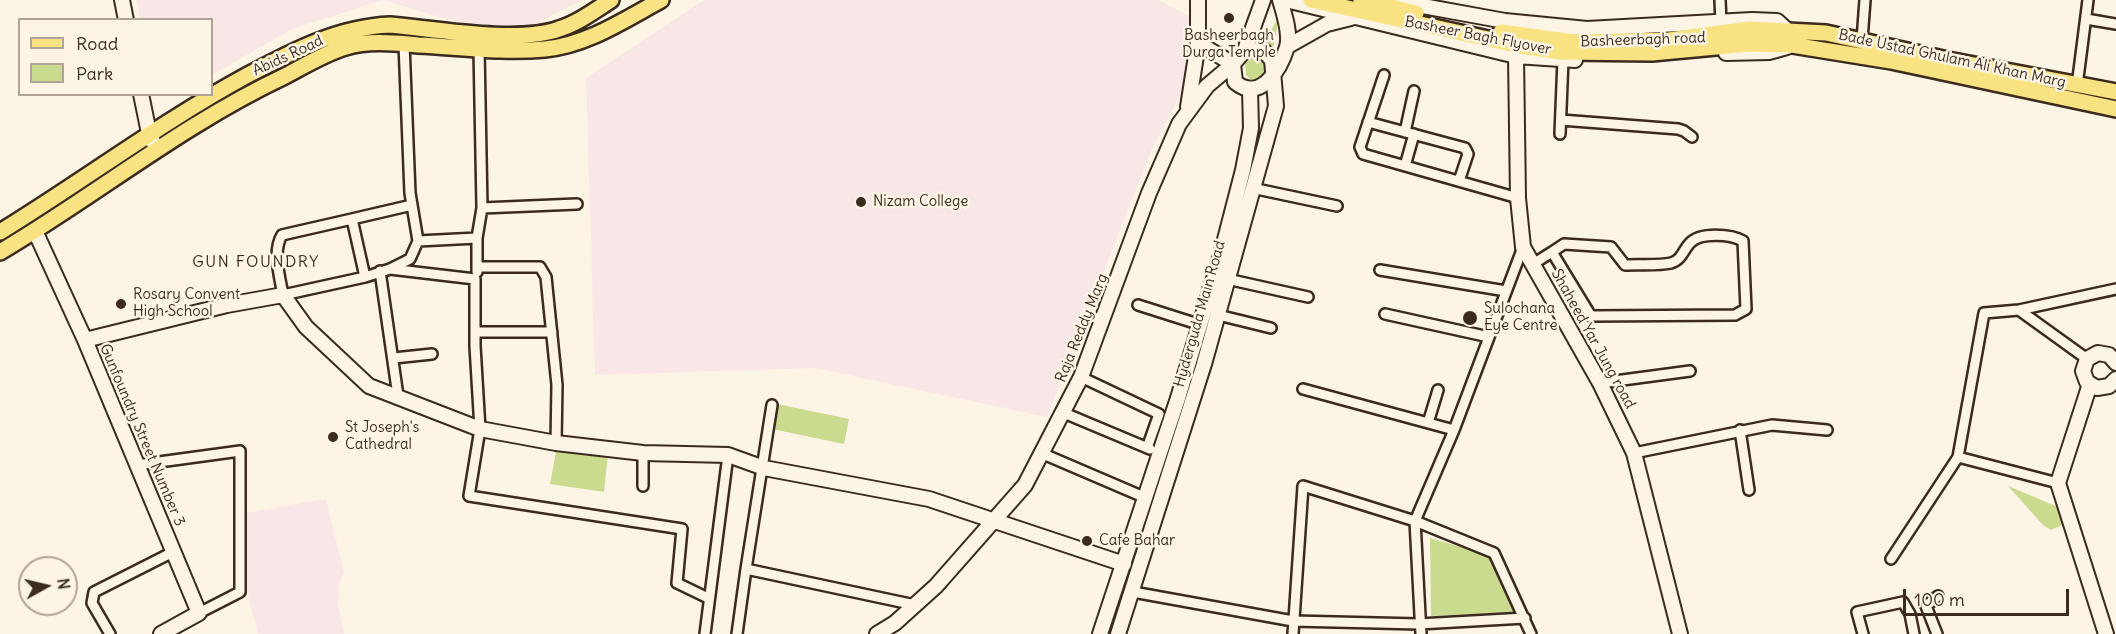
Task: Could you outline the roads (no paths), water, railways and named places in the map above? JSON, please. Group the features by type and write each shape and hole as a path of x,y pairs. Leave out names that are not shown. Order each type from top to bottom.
{"main road":[{"name":"Abids Road","path":"213,96 258,70 339,34 368,26 390,25 534,35 558,30 579,21 611,0"},
{"path":"0,252 35,231 156,148 261,87 345,47 378,42 478,49 543,49 565,46 607,29 661,0"},
{"name":"Basheer Bagh Flyover","path":"1311,0 1509,44 1561,52 1652,53 1748,36"},
{"name":"Basheer Bagh Flyover","path":"1361,0 1515,35 1574,42 1748,36 1790,38"},
{"name":"Bade Ustad Ghulam Ali Khan Marg","path":"1790,38 1826,33 2077,86 2116,92"},
{"name":"Bade Ustad Ghulam Ali Khan Marg","path":"1790,38 2116,109"},
{"name":"Abids Road","path":"0,232 148,133 213,96"}],"street":[{"path":"122,0 126,18"},
{"path":"1188,109 1197,42 1197,0"},
{"name":"Raja Reddy Marg","path":"878,634 915,605 970,551 993,520 1025,485 1081,377 1149,193 1188,109 1207,86 1233,64 1245,50 1263,0"},
{"path":"1280,0 1288,46 1308,32 1327,24 1355,18"},
{"name":"Basheerbagh road","path":"1286,0 1516,56 1563,59 1641,59 1769,52 1790,38 1777,21 1587,29 1454,6 1393,0"},
{"path":"1720,0 1721,22"},
{"path":"1862,40 1865,0"},
{"path":"2077,86 2088,0"},
{"path":"2086,19 2116,24"},
{"path":"1197,42 1233,64 1235,82 1250,90 1264,86 1275,72 1272,60 1263,50 1245,50"},
{"path":"85,340 227,305 365,277 390,269 410,259 418,241 412,205 404,44"},
{"name":"Hyderguda Main Road","path":"1118,634 1218,315 1276,106 1275,72 1288,46"},
{"path":"478,49 482,207 477,238 475,332 480,429 469,496 682,529 677,583 708,598"},
{"name":"Shaheed Yar Jung road","path":"1516,56 1518,198 1523,247 1600,383 1634,453 1680,634"},
{"path":"1560,134 1563,59"},
{"path":"1384,75 1360,151 1518,198"},
{"name":"Hyderguda Main Road","path":"1100,634 1146,498 1154,451 1201,325 1243,170 1251,128 1250,90"},
{"path":"1405,166 1414,91"},
{"path":"141,96 148,133 156,148"},
{"path":"1561,120 1678,129 1684,130 1692,137"},
{"path":"1368,122 1465,148 1468,154 1459,182"},
{"path":"1252,188 1337,206"},
{"path":"482,207 577,204"},
{"path":"412,205 282,235 278,241 283,295 306,327 369,386 480,429 556,443 643,453 728,455 764,468 929,498 1124,564"},
{"path":"352,219 365,277"},
{"name":"Gunfoundry Street Number 3","path":"35,231 85,340 199,613"},
{"path":"1533,264 1564,244 1611,247 1625,265 1673,262 1681,257 1690,242 1700,238 1736,237 1743,241 1746,309 1735,315 1591,316 1552,252"},
{"path":"418,241 477,238"},
{"path":"1420,629 1415,521 1454,430 1523,247"},
{"path":"478,267 540,267 546,277 557,384 556,443"},
{"path":"390,269 475,279"},
{"path":"1380,270 1506,291"},
{"path":"380,271 398,396"},
{"path":"1227,279 1308,297"},
{"path":"1891,559 1958,457 1984,313 2019,309 2116,289"},
{"path":"1138,305 1201,325"},
{"path":"2019,309 2087,359"},
{"path":"1385,314 1489,337"},
{"path":"1218,315 1270,328"},
{"path":"475,332 552,332"},
{"path":"2115,357 2098,353 2087,359 2083,371 2090,384 2103,388 2116,379"},
{"path":"394,358 432,354"},
{"path":"1600,383 1690,371"},
{"path":"1064,413 1154,451 1159,414 1081,377"},
{"path":"2090,384 2058,483 2106,634"},
{"path":"1303,389 1454,430"},
{"path":"1428,423 1438,390"},
{"path":"737,634 772,405"},
{"path":"1634,453 1772,425 1827,430"},
{"path":"1740,430 1749,490"},
{"path":"137,465 240,451 240,592 161,634"},
{"path":"642,486 643,453"},
{"path":"1041,453 1146,498"},
{"path":"705,634 728,455"},
{"path":"1958,457 2058,483"},
{"path":"1293,634 1303,486 1415,521 1494,553 1531,634"},
{"path":"110,634 92,603 94,592 173,552"},
{"path":"746,568 915,605"},
{"path":"1133,592 1293,621 1420,629 1525,618"},
{"path":"1937,634 1926,606 1938,596"},
{"path":"1863,634 1857,612 1903,602 1910,614 1914,634"}],"place":[{"name":"Basheerbagh Durga Temple","path":"1229,18"},
{"name":"Nizam College","path":"861,202"},
{"name":"Rosary Convent High School","path":"121,304"},
{"name":"Sulochana Eye Centre","path":"1470,318"},
{"name":"St Joseph's Cathedral","path":"333,437"},
{"name":"Cafe Bahar","path":"1087,541"}],"district":[{"name":"GUN FOUNDRY","path":"256,262"}]}
